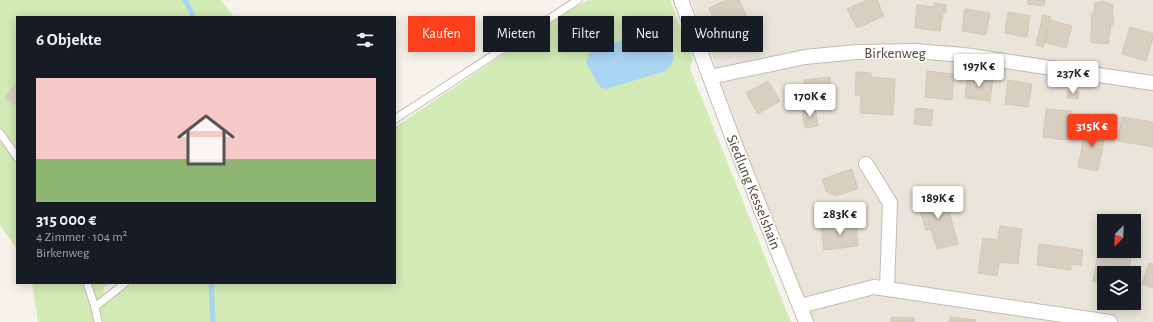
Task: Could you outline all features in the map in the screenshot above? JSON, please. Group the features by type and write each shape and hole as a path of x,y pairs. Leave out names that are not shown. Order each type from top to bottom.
{"street":[{"name":"Siedlung Kesselshain","path":"681,0 736,147 806,322"},
{"name":"Birkenweg","path":"710,77 805,58 857,52 915,51 964,55 1153,83"},
{"path":"866,164 890,203 887,289"},
{"path":"800,306 874,287 1110,322"}],"lane":[{"path":"396,118 578,0"},
{"path":"0,133 16,156"},
{"path":"87,284 98,322"},
{"path":"95,307 124,284"}],"shaded area":[{"path":"691,0 1153,0 1153,322 813,322 727,104 711,52 763,52 763,16 697,16"}],"green space":[{"path":"0,0 221,0 233,16 16,16 16,248 0,225"},
{"path":"588,0 670,0 681,29 681,52 690,52 693,60 690,69 791,322 38,322 32,284 109,284 104,287 103,303 132,284 396,284 396,126 507,52 550,52 550,23 558,18 558,52 614,52 614,16 561,16"}],"water":[{"path":"622,40 622,52 672,52 674,59 665,71 606,89 600,87 586,62 591,52 614,52 614,43"}],"building":[{"path":"726,0 739,0 747,16 713,16 709,8"},
{"path":"867,0 877,0 884,16 857,28 847,9"},
{"path":"1028,0 1045,0 1044,6 1028,4"},
{"path":"1100,1 1113,5 1113,25 1111,24 1108,44 1090,42 1092,13 1094,13 1095,2 1100,3"},
{"path":"934,3 946,5 946,13 943,12 940,31 915,28 917,5 934,7"},
{"path":"965,9 990,13 986,35 962,31"},
{"path":"1008,12 1030,16 1027,37 1005,33"},
{"path":"1043,15 1051,17 1043,47 1036,45"},
{"path":"1050,20 1072,26 1066,48 1044,42"},
{"path":"1130,27 1153,34 1146,61 1122,54"},
{"path":"927,71 954,74 952,100 925,97"},
{"path":"856,72 871,73 871,77 895,79 893,115 860,113 861,95 855,95"},
{"path":"968,75 993,78 990,101 965,98"},
{"path":"830,77 833,104 807,106 804,80"},
{"path":"1008,80 1032,84 1028,107 1005,104"},
{"path":"768,81 780,101 758,114 746,93"},
{"path":"16,83 16,102 14,105 5,98"},
{"path":"1067,91 1079,92 1078,99 1067,98"},
{"path":"815,108 818,126 805,128 802,111"},
{"path":"916,108 933,110 931,126 914,124"},
{"path":"1046,109 1071,111 1067,140 1043,137"},
{"path":"1122,117 1153,122 1153,147 1118,141"},
{"path":"1087,121 1099,124 1097,134 1105,135 1098,171 1078,167"},
{"path":"852,169 858,189 835,196 826,191 822,179"},
{"path":"944,193 958,244 937,249 931,229 926,230 917,200"},
{"path":"856,223 858,246 824,250 821,226"},
{"path":"1000,226 1022,229 1018,264 999,262 997,276 978,273 983,238 998,240"},
{"path":"1039,244 1083,250 1081,265 1071,264 1071,270 1037,265"},
{"path":"1097,258 1131,258 1129,266 1097,266 1097,281 1093,281"},
{"path":"1149,263 1153,264 1153,288 1142,284"},
{"path":"891,317 915,318 914,322 891,322"},
{"path":"950,317 976,320 975,322 949,322"}],"waterway":[{"path":"185,0 193,16"},
{"path":"211,284 213,322"}]}
